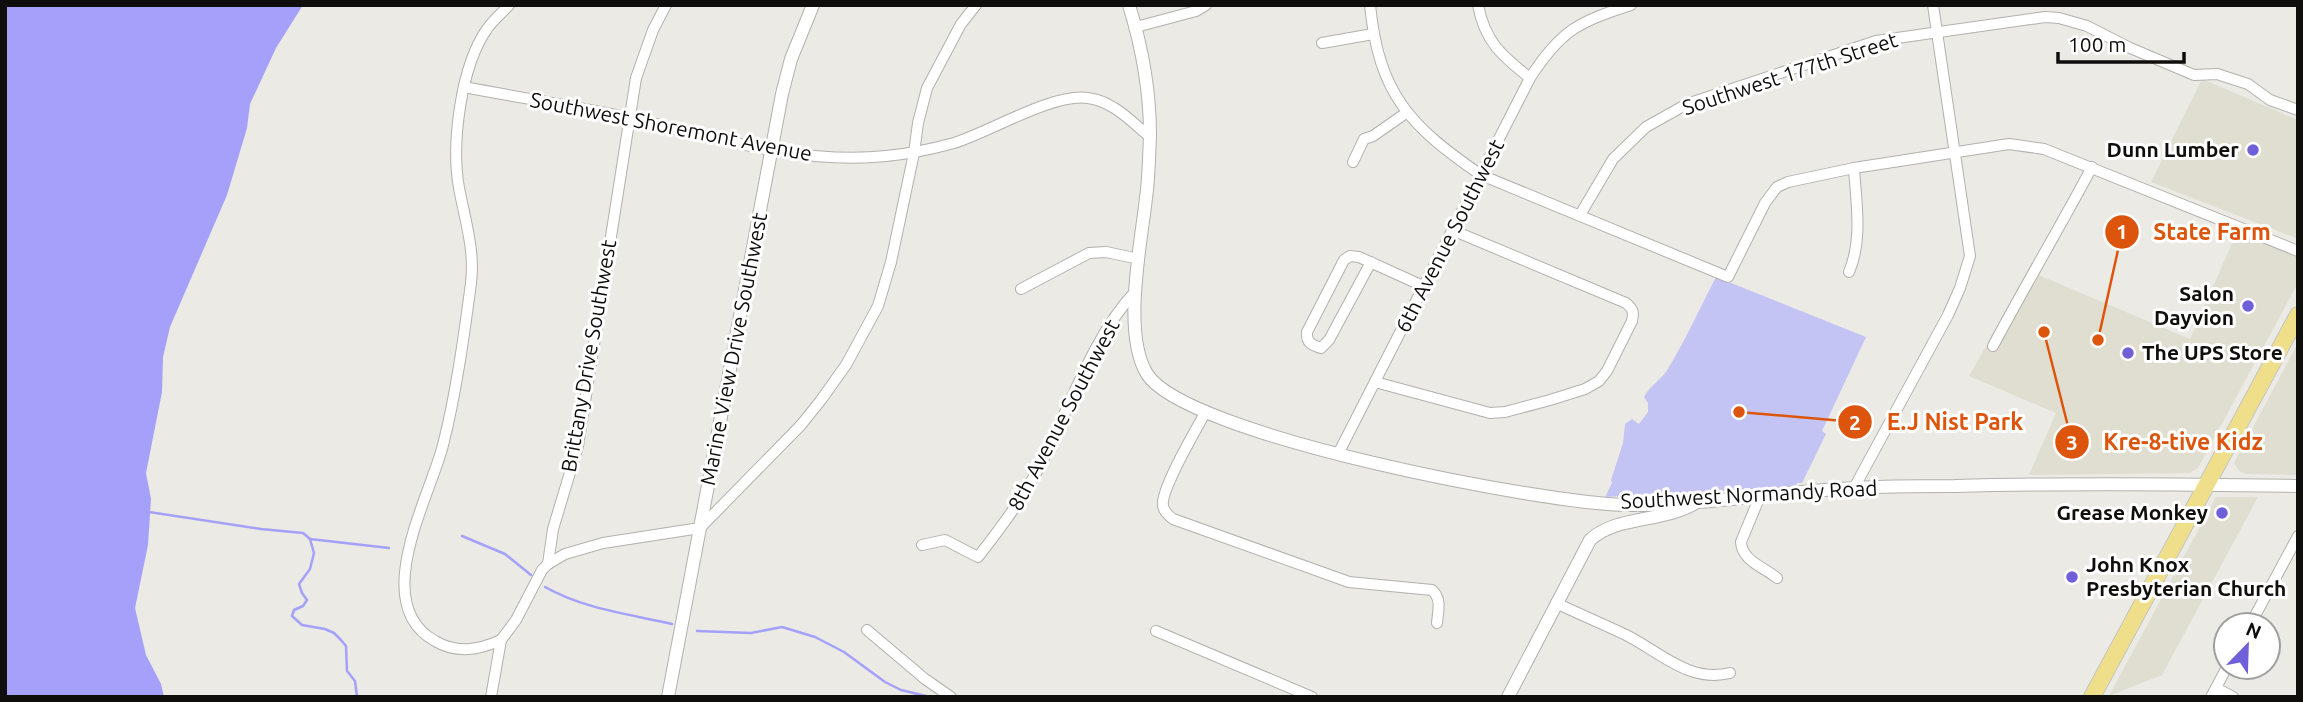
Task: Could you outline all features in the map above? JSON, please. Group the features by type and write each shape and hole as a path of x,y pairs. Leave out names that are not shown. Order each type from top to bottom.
{"main road":[{"path":"2092,697 2298,315"}],"street":[{"path":"501,640 471,649 441,645 420,630 411,617 407,602 405,567 415,522 443,446 472,280 470,242 457,169 464,87 480,41 509,5"},
{"name":"Brittany Drive Southwest","path":"491,697 501,640 510,630 542,570 548,564 553,529 578,446 628,118 640,62 666,5"},
{"name":"Marine View Drive Southwest","path":"668,697 771,150 792,59 813,5"},
{"path":"548,564 565,554 603,543 700,528 801,425 846,365 869,327 891,262 927,88 961,24 976,5"},
{"name":"Southwest Normandy Road","path":"1129,5 1136,27 1150,103 1147,191 1135,292 1135,317 1141,361 1149,377 1162,390 1205,413 1267,435 1338,454 1488,487 1563,500 1629,505 1854,488 2044,484 2298,486"},
{"path":"1136,27 1196,11 1206,5"},
{"path":"1370,5 1373,34 1382,67 1406,113 1428,135 1481,175 1722,275 1728,276 1765,203 1777,187 1797,179 1854,168 2009,144 2044,149 2298,251"},
{"path":"1478,5 1490,41 1503,57 1530,78"},
{"name":"6th Avenue Southwest","path":"1338,454 1530,78 1546,52 1574,28 1632,5"},
{"path":"1854,488 1948,315 1970,256 1933,5"},
{"name":"Southwest 177th Street","path":"1580,215 1613,159 1646,127 1687,104 1877,41 1937,32 2045,17 2059,18 2087,26 2194,75 2217,74 2248,84 2270,100 2298,110"},
{"path":"1322,43 1373,34"},
{"name":"Southwest Shoremont Avenue","path":"464,87 628,118 771,150 860,159 914,153 954,143 1047,105 1074,97 1103,102 1150,137"},
{"path":"1353,162 1364,139 1373,136 1406,113"},
{"path":"1993,346 2092,167"},
{"path":"1849,272 1858,241 1854,168"},
{"path":"1375,382 1490,413 1550,400 1599,381 1607,371 1632,321 1634,313 1626,303 1452,230"},
{"path":"1021,289 1089,253 1106,252 1139,259"},
{"path":"1371,262 1329,340 1321,348 1311,345 1307,332 1344,260 1350,256 1359,257 1371,262 1423,286"},
{"name":"8th Avenue Southwest","path":"922,545 945,540 978,557 1016,506 1044,458 1082,376 1123,305 1135,292"},
{"path":"1205,413 1165,491 1163,508 1173,519 1349,582 1432,590 1439,602 1437,623"},
{"path":"1760,496 1741,542 1741,550 1744,556 1777,578"},
{"path":"1508,697 1584,550 1598,532 1669,515 1700,500"},
{"path":"2258,611 2298,536"},
{"path":"1556,603 1628,636 1672,663 1703,675 1730,673"},
{"path":"867,630 925,679 951,697"},
{"path":"1156,631 1312,697"},
{"path":"2214,692 2233,697"}],"shaded area":[{"path":"5,5 303,5 276,48 250,104 247,128 227,195 170,327 163,357 162,392 146,473 151,499 148,545 135,608 146,655 161,684 164,697 5,697"},
{"path":"2202,79 2298,120 2298,239 2151,182"},
{"path":"2237,232 2298,257 2298,283 2198,468 2190,473 2029,475 2056,413 1969,376 2029,271 2190,339"},
{"path":"1716,277 1866,337 1822,431 1826,434 1802,483 1797,483 1795,487 1605,497 1612,483 1623,443 1625,424 1632,419 1639,424 1648,412 1648,403 1644,397 1669,367"},
{"path":"2298,343 2298,475 2246,474 2239,471 2234,463"},
{"path":"2216,497 2258,497 2162,675 2109,696"}],"waterway":[{"path":"149,512 303,533 310,539 314,553 310,569 299,584 307,600 303,606 294,610 292,616 302,625 334,633 346,646 347,671 355,681 357,697"},
{"path":"462,536 505,554 531,575"},
{"path":"310,539 389,548"},
{"path":"545,587 591,606 672,624"},
{"path":"697,631 751,633 782,627 815,637 844,652 885,682 901,690 930,697"}],"place":[{"name":"Dunn Lumber","path":"2253,150"},
{"name":"Salon Dayvion","path":"2248,306"},
{"name":"Kre-8-tive Kidz","path":"2044,332"},
{"name":"State Farm","path":"2098,340"},
{"name":"The UPS Store","path":"2128,353"},
{"name":"E.J Nist Park","path":"1739,412"},
{"name":"Grease Monkey","path":"2222,513"},
{"name":"John Knox Presbyterian Church","path":"2072,577"}]}
